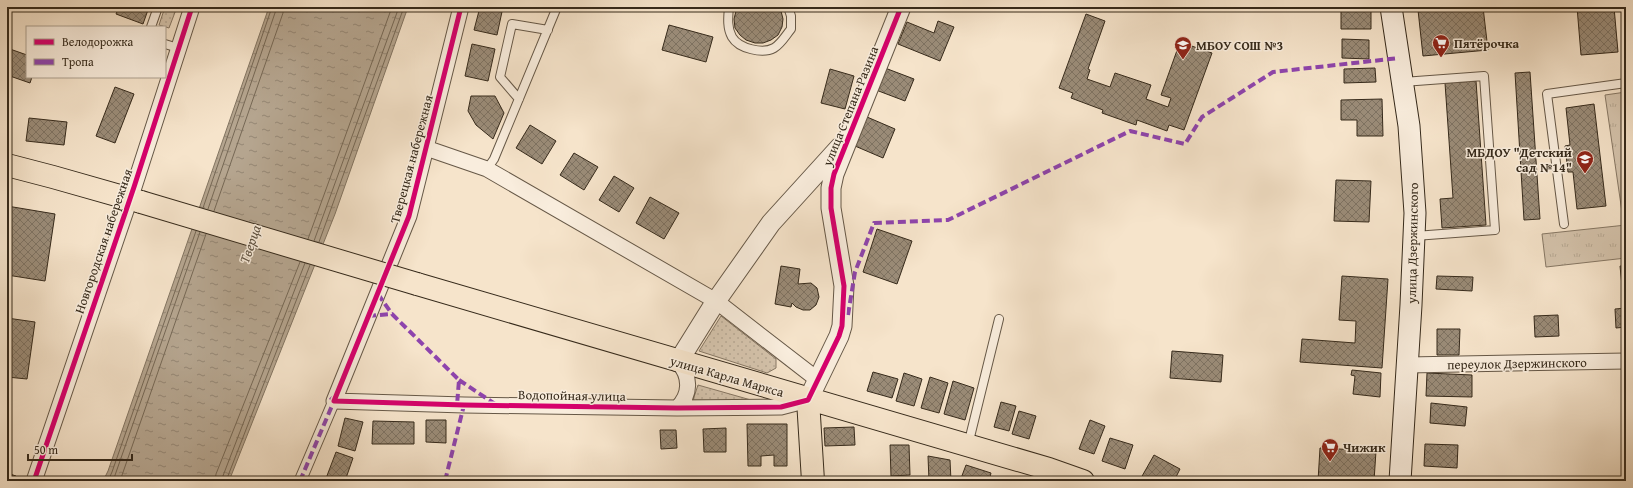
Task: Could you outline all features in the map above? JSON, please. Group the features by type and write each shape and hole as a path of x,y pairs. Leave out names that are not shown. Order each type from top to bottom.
{"main road":[{"name":"улица Дзержинского","path":"1391,7 1413,170 1415,236 1400,481"},
{"name":"улица Карла Маркса","path":"7,165 135,200 678,362 1065,474 1083,481"},
{"path":"808,400 813,481"}],"street":[{"name":"Новгородская набережная","path":"166,71 172,46 192,7"},
{"name":"Тверецкая набережная","path":"300,481 409,216 461,7"},
{"name":"улица Степана Разина","path":"808,400 839,336 842,326 844,286 831,208 831,188 834,174 901,7"},
{"name":"Новгородская набережная","path":"34,481 135,200 164,78"},
{"name":"улица Степана Разина","path":"678,362 716,301 771,223 848,138"},
{"path":"426,148 487,170 716,301 818,380"},
{"name":"переулок Дзержинского","path":"1408,365 1626,361"},
{"path":"677,408 686,395 688,385 685,370 678,362"},
{"name":"Водопойная улица","path":"334,401 464,405 677,408 781,407 808,400"}],"lane":[{"path":"151,26 158,7"},
{"path":"487,170 494,159 548,30 557,8 555,7"},
{"path":"729,7 727,24 733,39 746,48 762,52 774,48 791,29 791,16 788,7"},
{"path":"519,99 500,77 512,24 548,30"},
{"path":"1402,82 1484,76 1495,230 1415,236"},
{"path":"1564,224 1546,94 1626,83"},
{"path":"968,446 999,319"}],"green space":[{"path":"165,7 177,7 169,28 159,25"},
{"path":"1626,92 1626,219 1623,219 1605,95"},
{"path":"1626,225 1626,258 1546,267 1542,234"},
{"path":"721,316 776,359 776,368 767,373 699,351"},
{"path":"698,385 758,402 693,400"}],"water":[{"name":"Тверца","path":"269,7 408,7 335,214 229,481 103,481 108,471"}],"building":[{"path":"119,7 149,7 143,24 116,14"},
{"path":"480,7 503,7 497,35 474,30"},
{"path":"737,7 780,7 783,19 782,27 778,35 763,43 755,43 746,40 735,28 734,19"},
{"path":"1341,7 1371,7 1371,29 1341,29"},
{"path":"1447,7 1483,7 1488,50 1423,56 1418,10"},
{"path":"1577,7 1614,7 1618,52 1581,55"},
{"path":"1086,14 1105,21 1088,69 1090,70 1087,79 1110,87 1115,73 1151,85 1146,99 1168,107 1171,98 1161,95 1180,42 1212,53 1184,130 1169,125 1167,131 1137,120 1136,125 1102,113 1103,110 1071,98 1073,93 1059,88"},
{"path":"938,21 954,27 940,61 898,44 907,22 934,33"},
{"path":"669,25 713,37 706,62 662,50"},
{"path":"1342,39 1369,40 1369,59 1342,58"},
{"path":"472,44 495,49 488,81 465,76"},
{"path":"7,48 26,55 26,78 32,78 30,83 7,75"},
{"path":"885,68 914,79 905,101 876,90"},
{"path":"1375,68 1376,82 1344,83 1344,69"},
{"path":"830,69 854,76 845,109 821,103"},
{"path":"1530,72 1540,219 1524,220 1515,73"},
{"path":"1476,81 1486,225 1442,228 1440,199 1453,198 1445,83"},
{"path":"115,87 134,94 115,143 96,136"},
{"path":"471,96 495,96 504,113 493,139 476,125 468,111"},
{"path":"1382,99 1383,136 1357,136 1357,120 1341,120 1341,100"},
{"path":"1594,104 1606,206 1577,209 1573,172 1568,172 1565,146 1570,145 1566,108"},
{"path":"867,117 895,129 883,158 855,146"},
{"path":"29,118 67,122 64,145 26,141"},
{"path":"530,125 556,141 542,164 516,148"},
{"path":"574,153 598,167 584,190 560,175"},
{"path":"614,176 634,188 619,212 599,200"},
{"path":"1336,180 1371,181 1369,222 1334,221"},
{"path":"650,197 679,213 664,239 636,223"},
{"path":"7,206 55,214 45,281 7,275"},
{"path":"877,229 912,241 897,284 863,272"},
{"path":"781,266 800,269 798,284 811,283 817,288 819,297 816,305 810,310 803,310 796,307 792,303 791,307 775,304"},
{"path":"1620,266 1626,266 1626,286 1622,286"},
{"path":"1342,276 1388,279 1382,368 1300,362 1302,339 1355,343 1356,321 1339,320"},
{"path":"1437,276 1473,277 1472,291 1436,289"},
{"path":"1626,308 1626,327 1616,328 1615,309"},
{"path":"1558,315 1559,336 1535,337 1534,316"},
{"path":"7,318 35,322 27,379 7,377"},
{"path":"1437,329 1460,329 1459,355 1437,355"},
{"path":"1172,351 1223,355 1221,382 1170,378"},
{"path":"1352,370 1381,373 1380,397 1353,394 1355,376 1351,375"},
{"path":"873,372 898,379 892,398 867,391"},
{"path":"904,373 922,379 914,406 896,401"},
{"path":"1427,373 1472,375 1472,397 1426,396"},
{"path":"930,377 948,383 939,413 921,408"},
{"path":"953,381 974,388 965,420 944,414"},
{"path":"1001,402 1016,406 1009,431 994,427"},
{"path":"1431,403 1467,407 1465,426 1430,423"},
{"path":"1019,411 1036,416 1029,439 1012,434"},
{"path":"345,418 363,422 355,451 338,446"},
{"path":"426,420 446,420 446,443 426,442"},
{"path":"1090,420 1105,426 1094,454 1079,449"},
{"path":"373,421 414,422 414,444 372,444"},
{"path":"747,424 787,424 787,466 774,466 774,455 761,456 761,466 748,466"},
{"path":"854,427 855,445 825,446 824,428"},
{"path":"726,428 726,452 704,452 703,429"},
{"path":"660,430 676,430 677,448 661,449"},
{"path":"1110,438 1133,445 1125,469 1102,461"},
{"path":"1425,444 1458,445 1457,468 1424,466"},
{"path":"890,445 909,445 910,475 891,476"},
{"path":"1320,448 1376,451 1374,481 1318,481"},
{"path":"336,452 353,458 345,481 325,481"},
{"path":"1154,455 1180,469 1174,481 1147,481 1141,478"},
{"path":"928,456 950,460 951,481 929,481"},
{"path":"966,465 991,473 989,481 960,481"},
{"path":"7,473 16,476 14,481 7,481"}],"marked path":[{"path":"848,315 855,272 874,223 948,220 1130,131 1185,144 1202,117 1273,72 1399,58"},
{"path":"378,294 392,314"},
{"path":"368,316 392,314 459,380 457,405"},
{"path":"459,380 495,404"},
{"path":"300,481 334,401 329,396"},
{"path":"445,481 464,405"}],"cycle path":[{"path":"34,481 134,187 192,7"},
{"path":"461,7 409,216 334,401 464,405 677,408 781,407 808,400 839,336 842,326 844,286 831,208 831,188 834,174 901,7"}],"place":[{"name":"Пятёрочка","path":"1441,58"},
{"name":"МБОУ СОШ №3","path":"1183,60"},
{"name":"МБДОУ \"Детский сад №14\"","path":"1585,174"},
{"name":"Чижик","path":"1330,462"}]}
